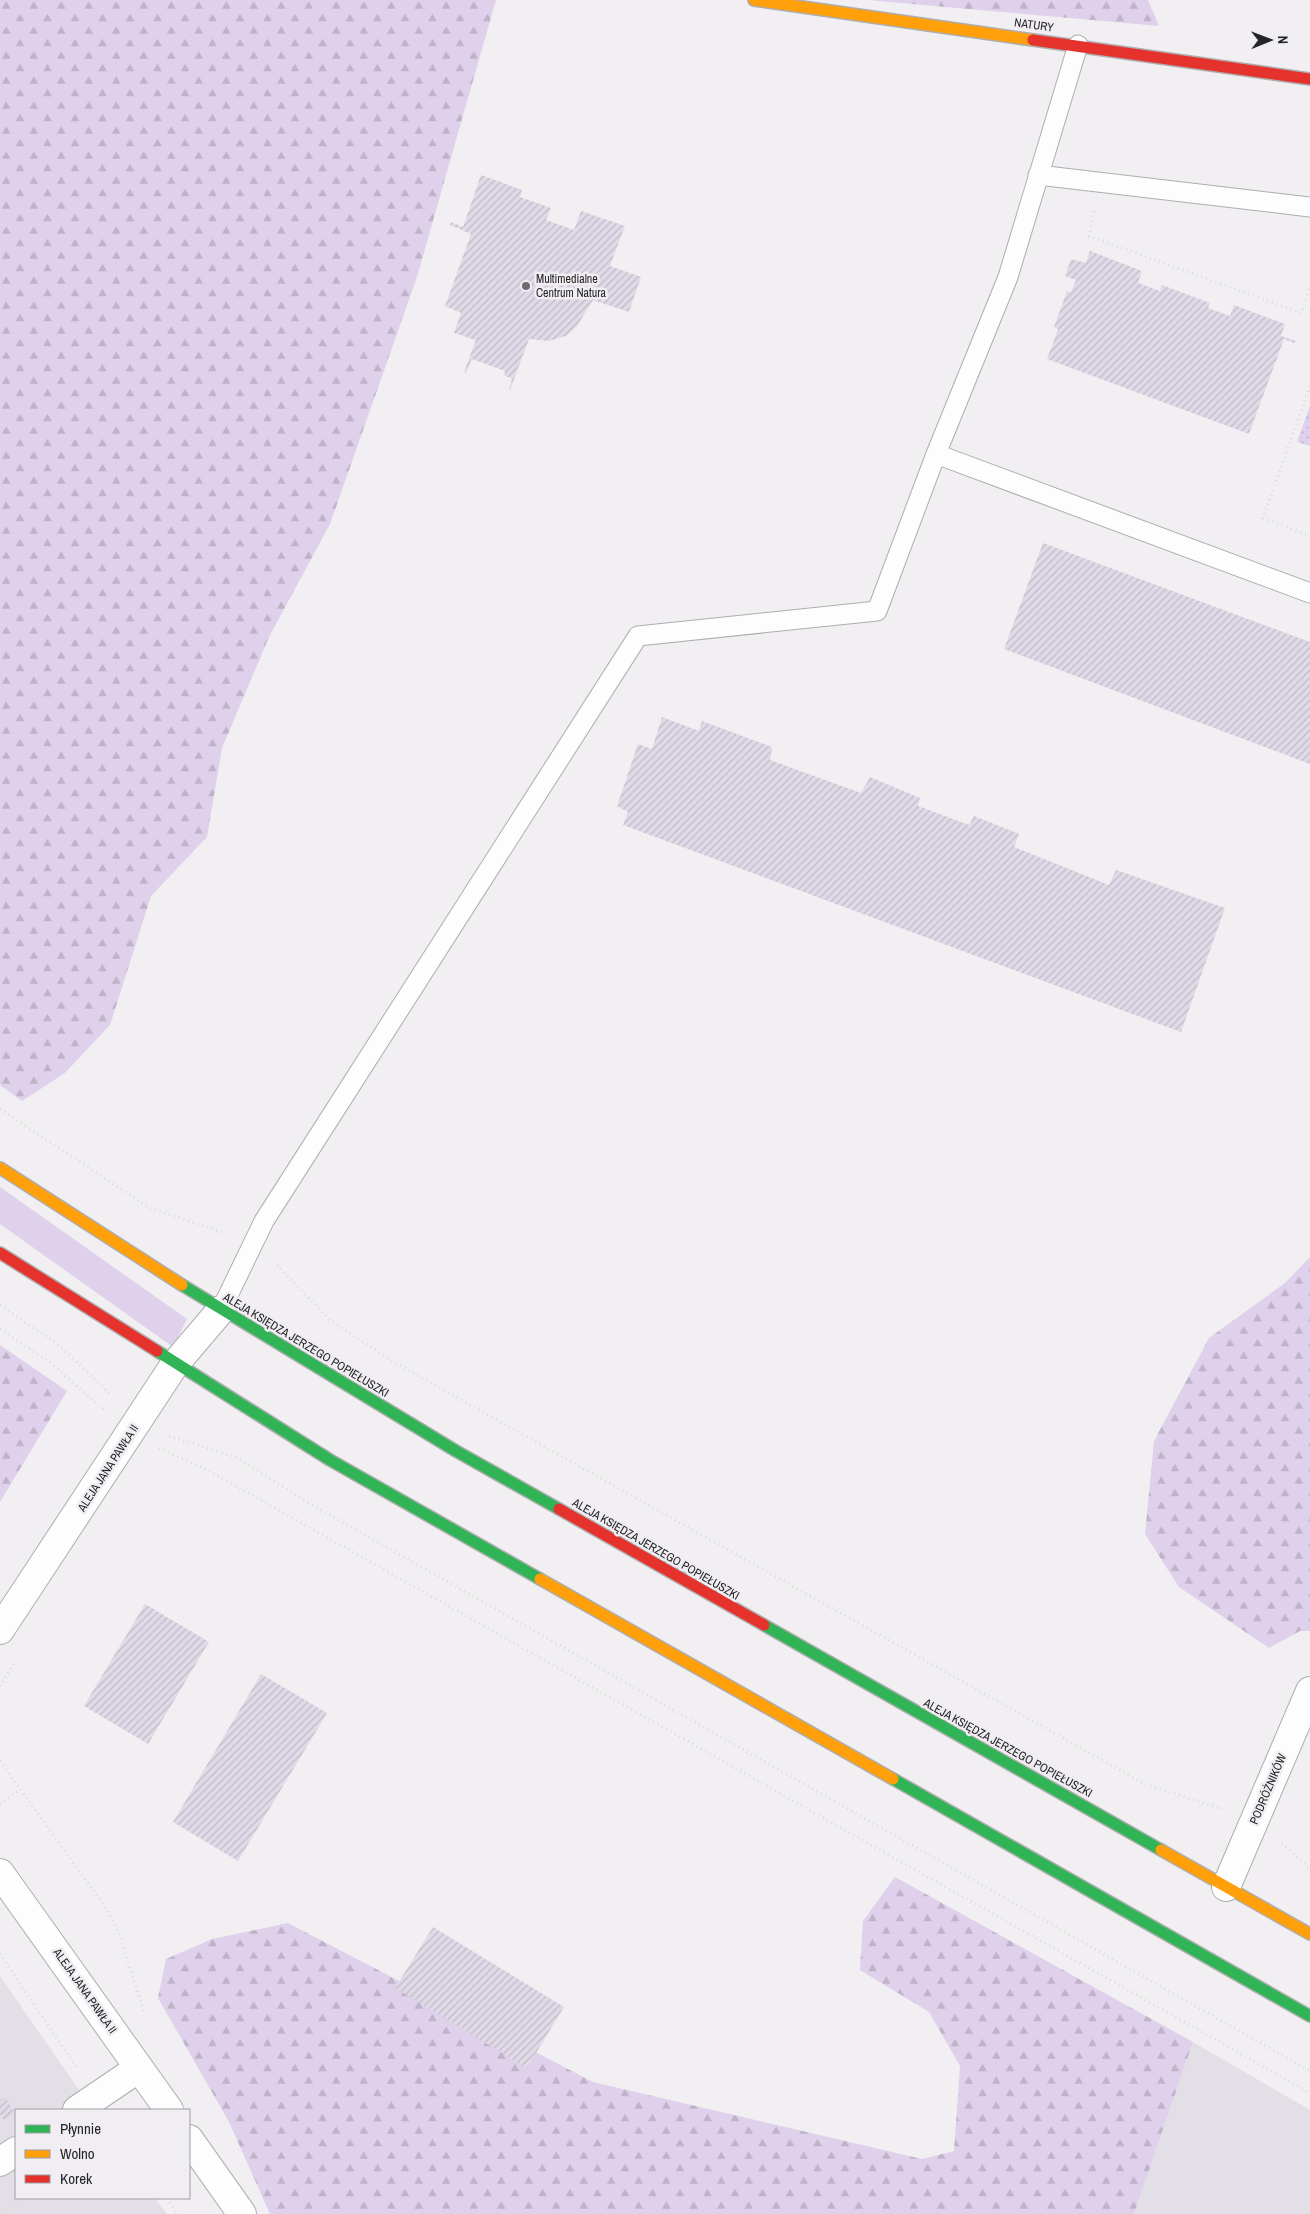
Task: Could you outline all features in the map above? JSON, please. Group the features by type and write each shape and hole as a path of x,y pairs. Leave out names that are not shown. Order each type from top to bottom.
{"main road":[{"name":"NATURY","path":"754,0 1310,79"},
{"name":"ALEJA KSIĘDZA JERZEGO POPIEŁUSZKI","path":"0,1168 221,1310 456,1451 1310,1934"},
{"path":"0,1253 330,1460 1310,2016"}],"street":[{"name":"ALEJA JANA PAWŁA II","path":"0,1630 175,1364 221,1310"},
{"name":"PODRÓŻNIKÓW","path":"1226,1887 1310,1691"},
{"name":"ALEJA JANA PAWŁA II","path":"0,1873 168,2109"},
{"path":"86,2104 139,2068"},
{"path":"190,2140 242,2214"},
{"path":"0,2162 15,2152"}],"lane":[{"path":"221,1310 264,1221 638,636 876,611 936,454 1008,277 1078,45"},
{"path":"1038,175 1310,207"},
{"path":"936,454 1310,593"}],"path":[{"path":"1100,182 1089,236 1301,313 1309,296 1310,288"},
{"path":"1310,386 1263,518 1310,536"},
{"path":"0,1109 149,1208 231,1234"},
{"path":"276,1263 331,1321 400,1366 1145,1784 1232,1812"},
{"path":"0,1305 60,1345 164,1452 206,1469 1310,2093"},
{"path":"0,1329 51,1363 102,1409 136,1425 238,1458 306,1502 1310,2071"},
{"path":"0,1761 19,1790 108,1911 118,1931 147,2020"},
{"path":"0,1804 19,1790"},
{"path":"1281,1843 1310,1869"},
{"path":"0,1954 86,2104"},
{"path":"2,2214 24,2199"},
{"path":"167,2199 178,2214"}],"shaded area":[{"path":"0,1976 92,2109 15,2109 15,2199 156,2199 167,2214 0,2214"},
{"path":"1193,2042 1310,2110 1310,2214 1134,2214"}],"green space":[{"path":"0,0 496,0 417,277 330,524 269,637 222,748 207,837 151,896 110,1025 65,1073 22,1101 0,1085"},
{"path":"868,0 1148,0 1159,26"},
{"path":"1310,406 1310,446 1297,442"},
{"path":"0,1187 187,1319 173,1347 0,1224"},
{"path":"1310,1257 1310,1631 1300,1631 1269,1648 1179,1587 1145,1534 1154,1441 1209,1338 1285,1283"},
{"path":"0,1345 67,1391 0,1502"},
{"path":"895,1877 1193,2042 1134,2214 270,2214 229,2122 158,1998 166,1959 212,1939 288,1923 593,2082 922,2159 954,2151 960,2066 929,2012 860,1970 863,1921"}],"building":[{"path":"481,175 522,190 520,197 551,208 546,220 574,230 581,211 625,226 610,266 641,277 629,312 593,300 577,326 566,336 548,341 529,339 510,390 512,379 504,375 505,371 472,359 466,373 464,372 476,340 454,333 461,313 445,306 471,234 450,225 451,222 463,227"},
{"path":"1090,251 1142,271 1138,283 1160,291 1162,285 1210,303 1208,308 1230,316 1234,305 1285,324 1281,336 1296,341 1294,343 1284,339 1249,434 1047,359 1058,329 1054,327 1067,291 1071,292 1076,280 1065,276 1071,259 1086,263"},
{"path":"1043,543 1310,642 1310,764 1004,649"},
{"path":"662,717 699,731 702,721 772,747 770,760 861,793 870,777 920,798 918,806 969,825 974,816 1019,834 1014,847 1109,885 1116,870 1225,908 1181,1032 623,825 628,812 617,806 638,744 652,749"},
{"path":"145,1604 209,1642 148,1744 84,1706"},
{"path":"261,1674 327,1713 238,1861 173,1822"},
{"path":"433,1927 564,2007 527,2068 395,1988"},
{"path":"5,2097 15,2113 4,2120 0,2114 0,2100"}],"traffic: fast":[{"path":"182,1285 456,1451 559,1509"},
{"path":"157,1351 330,1460 540,1579"},
{"path":"764,1625 1161,1850"},
{"path":"893,1779 1310,2016"}],"traffic: slow":[{"path":"754,0 1033,40"},
{"path":"0,1168 182,1285"},
{"path":"540,1579 893,1779"},
{"path":"1161,1850 1310,1934"}],"traffic: jam":[{"path":"1033,40 1310,79"},
{"path":"0,1253 157,1351"},
{"path":"559,1509 764,1625"}],"place":[{"name":"Multimedialne Centrum Natura","path":"526,286"}]}
